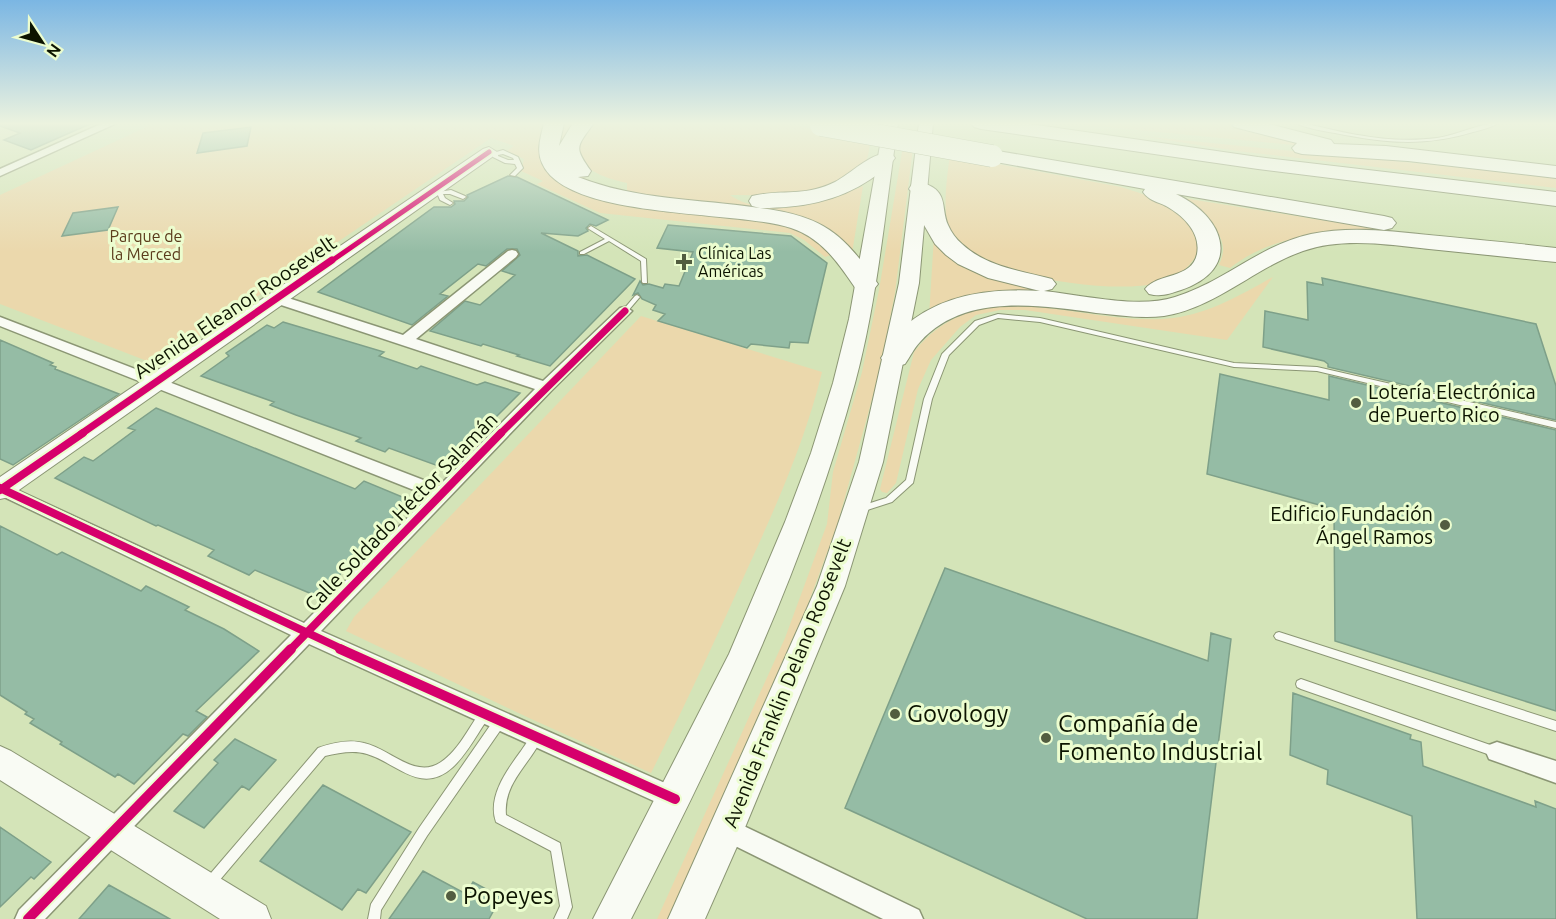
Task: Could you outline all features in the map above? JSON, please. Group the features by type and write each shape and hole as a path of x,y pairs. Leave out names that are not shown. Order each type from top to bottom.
{"highway":[{"path":"554,166 564,177 604,195 768,215 801,223 817,230 838,246 865,284"},
{"path":"574,166 588,177 605,184 640,191 760,201 802,200 836,191 875,166"},
{"path":"920,189 933,201 936,224 951,245 969,260 997,273 1033,282 1131,292 1171,286 1196,275 1207,262 1211,245 1209,237 1194,215 1166,198 1116,178 1077,166"},
{"path":"1157,166 1264,182 1556,219"},
{"path":"1282,166 1556,199"},
{"path":"1502,166 1556,172"},
{"path":"1116,178 1490,239 1556,255"},
{"path":"895,358 912,333 932,318 970,302 1016,296 1133,308 1165,307 1196,300 1268,257 1296,245 1334,238 1380,237 1556,255"}],"main road":[{"name":"Avenida Eleanor Roosevelt","path":"1,489 154,382 473,166"},
{"path":"610,919 675,799 737,670 815,474 844,382 865,284 884,166"},
{"name":"Avenida Franklin Delano Roosevelt","path":"686,919 727,830 831,586 871,462 895,358 909,283 922,166"},
{"path":"0,762 253,919"}],"street":[{"path":"0,173 16,166"},
{"path":"406,340 512,254"},
{"path":"277,299 546,387"},
{"name":"Calle Soldado Héctor Salamán","path":"28,919 546,387 631,304"},
{"path":"0,321 442,494"},
{"path":"1,489 306,633 675,799"},
{"path":"1497,752 1556,772"},
{"path":"727,830 894,916"}],"lane":[{"path":"513,175 520,168 518,166"},
{"path":"436,192 451,192 463,197"},
{"path":"436,192 450,203"},
{"path":"591,228 644,260 645,282"},
{"path":"582,253 609,239"},
{"path":"855,511 890,501 910,481 928,399 946,354 977,323 998,316 1040,320 1234,365 1317,369 1556,425"},
{"path":"1279,636 1556,726"},
{"path":"1301,684 1497,752"},
{"path":"204,888 322,752 337,748 368,749 419,775 434,773 447,765 493,717"},
{"path":"374,919 375,908 493,717"},
{"path":"538,737 509,779 498,808 500,818 556,847 566,907 560,919"}],"green space":[{"name":"Parque de la Merced","path":"63,166 450,166 165,359 147,361 0,304 0,195"},
{"name":"Parque de la Merced","path":"522,166 546,166 550,174 567,188 620,204 785,221 837,253 825,257 804,240 790,233 600,213 537,184 543,181 521,171"},
{"path":"565,166 569,166 585,178 600,185 627,194 627,183 602,175 586,166 863,166 851,177 830,188 816,192 788,195 730,195 760,206 778,207 796,206 832,198 863,186 852,253 833,234 807,220 783,211 622,195 591,186 569,173"},
{"path":"900,166 911,166 895,293 879,374 837,526 794,642 673,919 657,919 785,638 827,524 833,472 862,372 879,290"},
{"path":"948,166 1008,166 1121,187 1163,202 1182,215 1190,223 1196,235 1199,251 1187,268 1176,276 1157,283 1137,286 1082,284 1020,273 992,264 970,253 954,241 947,223"},
{"path":"1365,166 1443,166 1556,177 1556,188"},
{"path":"1183,198 1378,229 1380,232 1340,233 1283,241 1247,256 1230,268 1219,265 1223,252 1222,241 1217,233 1187,205"},
{"path":"934,236 1009,282 1032,289 1031,293 929,316"},
{"path":"1273,277 1227,340 1025,310 1000,310 976,315 960,327 931,360 918,389 896,483 887,493 880,489 914,352 941,326 971,312 1003,306 1036,307 1139,319 1187,316 1213,308"},
{"path":"641,316 822,372 800,445 781,493 714,642 651,773 346,631 354,617"}],"building":[{"path":"508,176 517,177 608,220 596,226 590,224 586,228 588,231 578,236 541,233 578,251 578,256 587,255 635,279 550,366 483,344 481,346 430,331 465,301 480,305 515,275 502,271 520,255 517,249 507,249 486,266 478,264 440,294 448,296 412,325 318,292 434,207 451,207 455,204 454,201 464,201 467,195"},
{"path":"118,207 108,230 62,236 73,213"},
{"path":"668,225 791,236 827,263 808,343 790,342 789,348 751,344 747,348 658,321 665,314 653,310 656,305 642,299 638,293 633,295 640,281 643,285 649,284 663,288 665,284 679,286 693,252 657,248"},
{"path":"1322,278 1536,324 1556,386 1556,420 1328,367 1324,361 1263,347 1265,311 1308,320 1307,282 1323,285"},
{"path":"283,322 384,352 379,356 417,369 421,366 477,385 485,382 520,393 492,421 497,422 481,439 473,435 441,467 389,448 385,452 356,441 361,438 270,405 274,402 201,376 229,356 226,353 267,325 274,328"},
{"path":"0,340 53,363 50,365 56,367 55,369 119,394 13,465 0,459"},
{"name":"Edificio Fundación Ángel Ramos","path":"1220,374 1329,400 1329,376 1556,430 1556,711 1335,641 1334,509 1207,474"},
{"path":"156,408 355,489 364,481 412,501 393,517 319,597 255,570 249,575 208,556 214,550 156,526 55,478 84,457 93,461 135,430 128,428"},
{"path":"0,526 57,555 62,552 141,591 146,586 189,607 185,610 224,629 259,651 196,711 207,717 188,736 183,734 134,784 118,774 115,777 60,744 62,742 30,723 34,719 25,714 27,712 0,695"},
{"name":"Compañía de Fomento Industrial","path":"945,568 1208,661 1211,633 1231,639 1197,919 1087,919 845,808"},
{"path":"1293,693 1411,735 1410,739 1421,742 1423,766 1536,807 1535,801 1556,809 1556,919 1417,919 1412,816 1327,784 1328,770 1290,755"},
{"path":"235,739 276,760 249,790 242,786 204,828 174,811 218,763 214,760"},
{"path":"323,785 411,832 366,893 358,889 342,910 260,861"},
{"path":"0,827 51,862 34,879 31,877 0,907"},
{"name":"Popeyes","path":"423,871 466,894 473,882 501,897 489,919 389,919"},
{"path":"109,885 170,919 79,919"}],"cycle path":[{"path":"0,490 469,166"},
{"path":"28,919 546,387 625,311"},
{"path":"0,488 306,633 675,799"}],"place":[{"name":"Clínica Las Américas","path":"684,262"},
{"name":"Lotería Electrónica de Puerto Rico","path":"1356,403"},
{"name":"Edificio Fundación Ángel Ramos","path":"1445,525"},
{"name":"Govology","path":"895,714"},
{"name":"Compañía de Fomento Industrial","path":"1046,738"},
{"name":"Popeyes","path":"451,896"}]}
